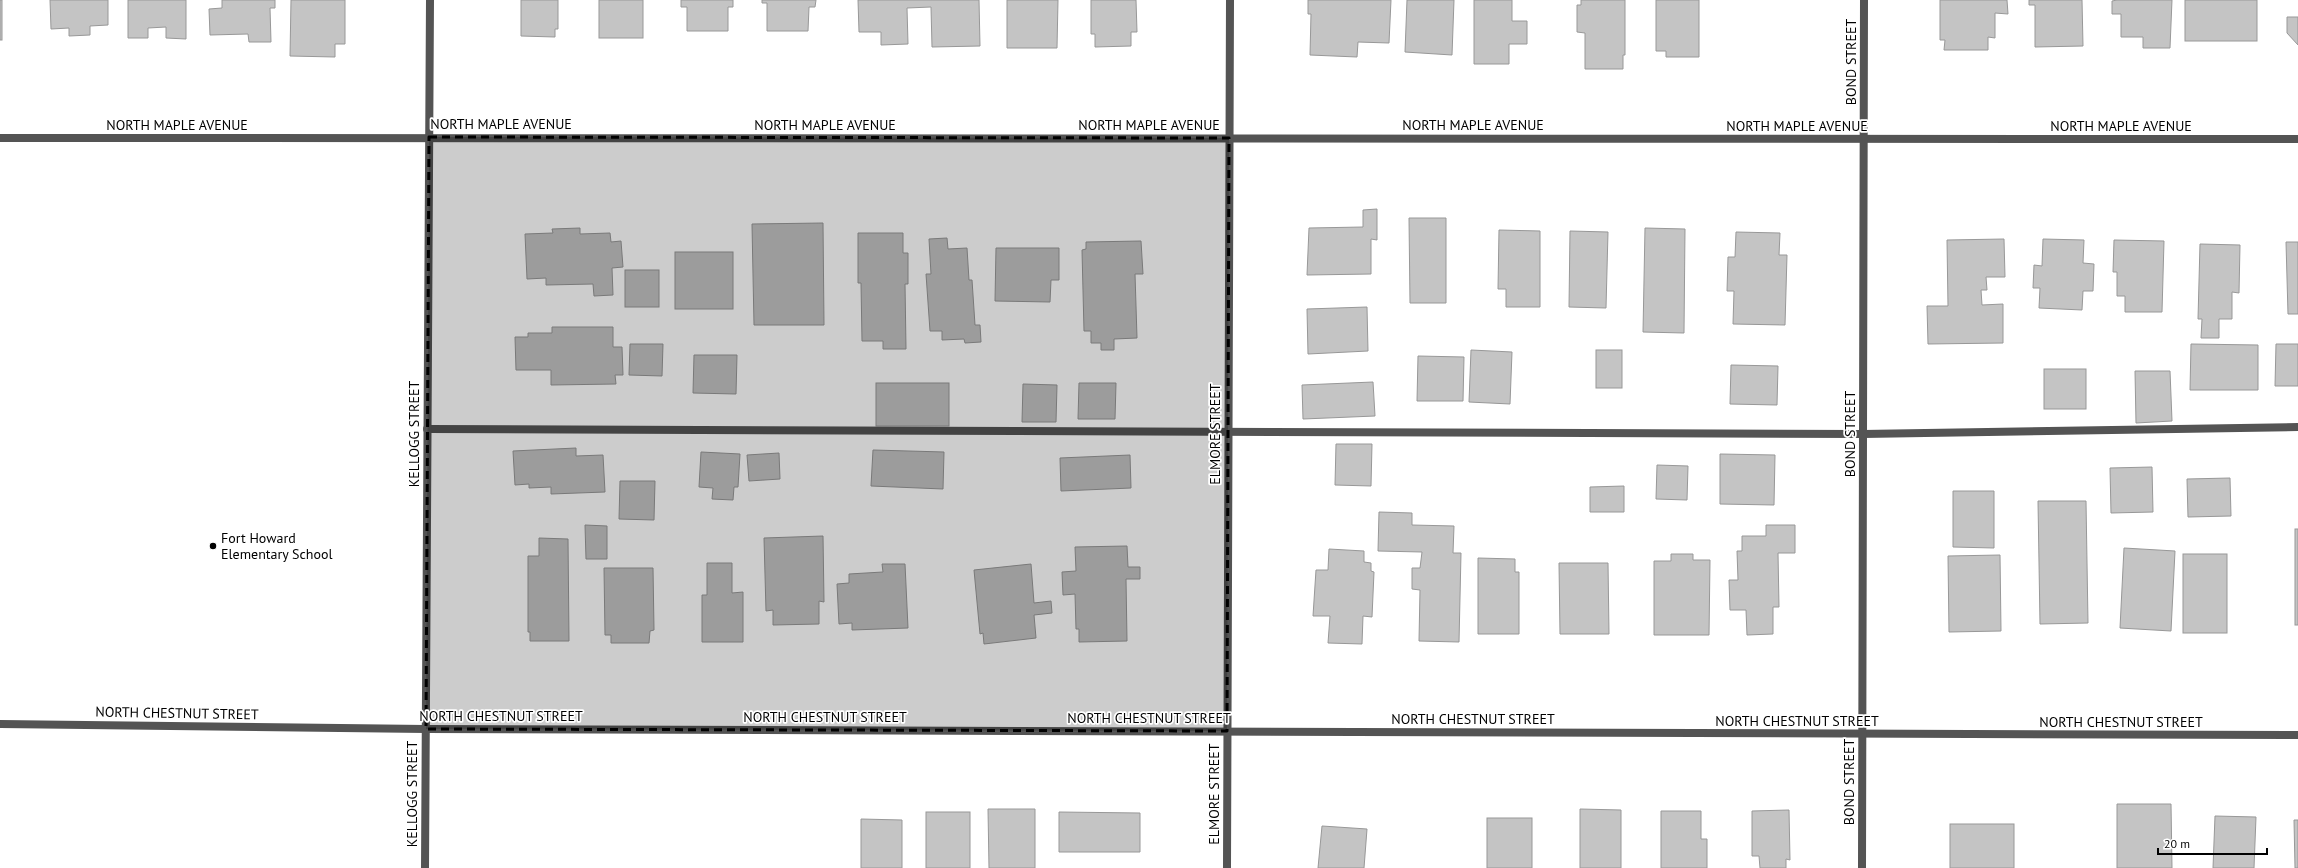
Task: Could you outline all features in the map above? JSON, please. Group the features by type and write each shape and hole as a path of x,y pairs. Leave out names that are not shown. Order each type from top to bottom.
{"street":[{"name":"KELLOGG STREET","path":"425,868 430,0"},
{"name":"ELMORE STREET","path":"1227,868 1230,0"},
{"name":"BOND STREET","path":"1862,868 1864,0"},
{"name":"NORTH MAPLE AVENUE","path":"0,138 2298,139"},
{"path":"427,429 1228,430 1863,434 2298,427"},
{"name":"NORTH CHESTNUT STREET","path":"0,724 426,729 2298,736"}],"highlighted area":[{"path":"429,137 1229,138 1227,731 426,729"}],"building":[{"path":"0,0 2,0 2,40 0,40"},
{"path":"50,0 108,0 108,25 90,26 90,35 69,36 69,28 51,29"},
{"path":"128,0 186,0 186,39 166,38 166,27 148,28 148,38 128,38"},
{"path":"222,0 275,0 275,8 270,8 271,42 249,42 248,34 210,35 209,9 222,8"},
{"path":"291,0 345,0 345,44 335,44 335,57 290,56"},
{"path":"521,0 558,0 558,29 555,29 555,37 521,36"},
{"path":"599,0 643,0 643,38 599,38"},
{"path":"681,0 733,0 733,7 728,7 728,31 687,31 687,7 681,7"},
{"path":"762,0 816,0 815,7 809,7 808,31 767,31 767,3 762,3"},
{"path":"858,0 979,0 980,46 932,47 931,7 907,8 908,44 881,45 881,32 859,32"},
{"path":"1007,0 1058,0 1057,48 1007,48"},
{"path":"1091,0 1136,0 1137,32 1131,32 1131,46 1095,47 1095,34 1091,34"},
{"path":"1308,0 1391,0 1389,43 1358,42 1357,57 1310,55 1311,14 1308,14"},
{"path":"1407,0 1454,0 1452,55 1405,52"},
{"path":"1474,0 1512,0 1512,21 1527,21 1527,44 1509,44 1509,64 1474,64"},
{"path":"1581,0 1625,0 1625,55 1623,55 1623,69 1585,69 1585,33 1577,32 1577,5 1581,5"},
{"path":"1656,0 1699,0 1699,57 1666,57 1666,51 1656,51"},
{"path":"1940,0 2007,0 2008,14 1995,13 1995,38 1988,37 1988,50 1944,50 1945,40 1940,40"},
{"path":"2029,0 2082,0 2083,46 2035,47 2035,5 2029,5"},
{"path":"2172,0 2170,48 2143,48 2143,37 2121,37 2121,14 2112,14 2112,1"},
{"path":"2185,0 2257,0 2257,41 2185,41"},
{"path":"2287,17 2298,17 2298,45 2287,33"},
{"path":"1377,209 1377,240 1371,239 1371,274 1307,275 1309,228 1363,227 1363,210"},
{"path":"1409,218 1446,218 1446,303 1410,303"},
{"path":"823,223 824,325 754,325 752,224"},
{"path":"580,228 580,234 610,233 611,242 621,241 623,267 612,268 613,295 594,296 593,284 546,285 546,278 527,279 525,234 553,233 552,229"},
{"path":"1645,228 1685,229 1684,333 1643,332"},
{"path":"1499,230 1540,231 1540,307 1506,307 1506,289 1498,289"},
{"path":"1570,231 1608,232 1606,308 1569,307"},
{"path":"1736,232 1780,233 1779,255 1787,255 1785,325 1733,324 1734,291 1727,291 1728,257 1735,257"},
{"path":"858,233 903,233 903,253 908,253 908,284 905,284 906,349 883,349 883,341 862,341 861,283 858,283"},
{"path":"947,238 948,249 967,248 969,280 972,280 975,325 980,325 981,342 965,343 964,339 942,340 942,331 930,331 926,274 931,274 929,239"},
{"path":"2004,239 2005,277 1986,277 1987,290 1981,290 1982,305 2003,304 2003,343 1928,344 1927,306 1948,306 1947,240"},
{"path":"2043,239 2084,240 2083,263 2094,264 2093,291 2083,291 2082,310 2039,308 2040,288 2033,288 2034,265 2042,266"},
{"path":"2114,240 2164,241 2162,312 2125,312 2125,296 2117,296 2117,272 2113,272"},
{"path":"1141,241 1143,274 1135,274 1137,338 1114,339 1114,350 1101,350 1101,343 1091,343 1091,331 1084,331 1082,250 1086,249 1086,242"},
{"path":"2286,242 2298,242 2298,314 2288,314"},
{"path":"2200,244 2240,245 2239,293 2232,292 2232,319 2219,319 2219,338 2201,338 2202,319 2198,319"},
{"path":"996,248 1059,248 1059,280 1051,280 1050,302 995,301"},
{"path":"675,252 733,252 733,309 675,309"},
{"path":"625,270 659,270 659,307 625,307"},
{"path":"1367,307 1368,351 1308,354 1307,309"},
{"path":"552,327 613,327 613,347 622,347 623,375 615,375 616,384 551,385 551,370 516,370 515,337 528,337 528,333 552,333"},
{"path":"630,344 663,344 662,376 629,375"},
{"path":"2191,344 2258,345 2258,390 2190,390"},
{"path":"2276,344 2298,344 2298,386 2275,386"},
{"path":"1471,350 1512,352 1510,404 1469,402"},
{"path":"1596,350 1622,350 1622,388 1596,388"},
{"path":"694,355 737,355 736,394 693,393"},
{"path":"1418,356 1464,357 1463,401 1417,401"},
{"path":"1731,365 1778,366 1777,405 1730,404"},
{"path":"2044,369 2086,369 2086,409 2044,409"},
{"path":"2135,371 2170,371 2172,421 2136,423"},
{"path":"1373,382 1375,416 1303,419 1302,385"},
{"path":"876,383 949,383 949,426 876,426"},
{"path":"1079,383 1116,383 1115,419 1078,419"},
{"path":"1023,384 1057,385 1056,422 1022,422"},
{"path":"1336,444 1372,444 1371,486 1335,485"},
{"path":"576,448 576,456 603,455 605,492 551,494 551,487 529,488 529,484 515,485 513,451"},
{"path":"873,450 944,452 943,489 871,486"},
{"path":"701,452 740,454 738,487 734,487 733,500 712,499 713,488 699,487"},
{"path":"779,453 780,479 749,481 747,455"},
{"path":"1720,454 1775,455 1774,505 1720,504"},
{"path":"1130,455 1131,488 1061,491 1060,458"},
{"path":"1657,465 1688,466 1687,500 1656,499"},
{"path":"2152,467 2153,512 2111,513 2110,468"},
{"path":"2230,478 2231,516 2188,517 2187,479"},
{"path":"620,481 655,481 654,520 619,519"},
{"path":"1624,486 1624,512 1590,512 1590,487"},
{"path":"1953,491 1994,491 1994,548 1953,547"},
{"path":"2038,501 2086,501 2088,623 2040,624"},
{"path":"1379,512 1412,513 1412,525 1454,526 1453,553 1461,553 1459,642 1419,641 1420,590 1412,589 1412,568 1420,568 1422,552 1378,551"},
{"path":"585,525 607,526 607,559 586,559"},
{"path":"1766,525 1795,525 1795,553 1778,553 1779,607 1773,607 1773,634 1747,635 1746,610 1730,610 1729,580 1738,580 1737,551 1742,551 1742,536 1766,536"},
{"path":"2295,529 2298,529 2298,625 2295,625"},
{"path":"823,536 824,602 819,601 819,624 773,625 773,610 766,611 764,538"},
{"path":"539,538 568,539 569,641 530,641 530,632 528,632 528,556 539,556"},
{"path":"1127,546 1128,567 1140,567 1140,579 1126,579 1127,641 1079,642 1079,629 1076,629 1075,594 1063,595 1062,572 1076,571 1075,547"},
{"path":"2124,548 2175,551 2171,631 2120,628"},
{"path":"1329,549 1364,551 1364,562 1371,563 1371,571 1374,572 1372,617 1363,616 1362,644 1328,643 1330,616 1313,616 1316,570 1328,570"},
{"path":"1671,554 1693,554 1693,560 1710,560 1709,635 1654,635 1654,561 1671,561"},
{"path":"2183,554 2227,554 2227,633 2183,633"},
{"path":"2000,555 2001,631 1949,632 1948,556"},
{"path":"1478,558 1515,559 1515,572 1519,572 1519,634 1478,634"},
{"path":"707,563 732,563 732,593 743,592 743,642 702,642 702,595 707,595"},
{"path":"1559,563 1608,563 1609,634 1560,634"},
{"path":"882,564 905,564 908,628 852,630 852,623 839,624 837,584 849,583 849,574 883,572"},
{"path":"1031,564 1034,603 1051,601 1052,613 1034,615 1036,638 984,644 983,633 980,634 974,570"},
{"path":"604,568 653,568 654,630 650,631 649,643 611,643 611,635 605,635"},
{"path":"2117,804 2171,804 2172,868 2117,868"},
{"path":"988,809 1035,809 1035,868 989,868"},
{"path":"1580,809 1621,810 1621,868 1580,868"},
{"path":"1789,810 1790,860 1786,859 1786,868 1760,868 1759,856 1752,856 1752,811"},
{"path":"1661,811 1701,811 1701,839 1707,839 1707,868 1661,868"},
{"path":"926,812 970,812 970,868 926,868"},
{"path":"1059,812 1140,813 1140,852 1059,852"},
{"path":"2215,816 2256,817 2254,868 2213,868"},
{"path":"1487,818 1532,818 1532,868 1487,868"},
{"path":"861,819 902,820 902,868 861,868"},
{"path":"2294,820 2298,820 2298,868 2295,868"},
{"path":"1950,824 2014,824 2014,868 1950,868"},
{"path":"1322,826 1367,829 1364,868 1318,868"}],"place":[{"name":"Fort Howard Elementary School","path":"213,546"}]}
